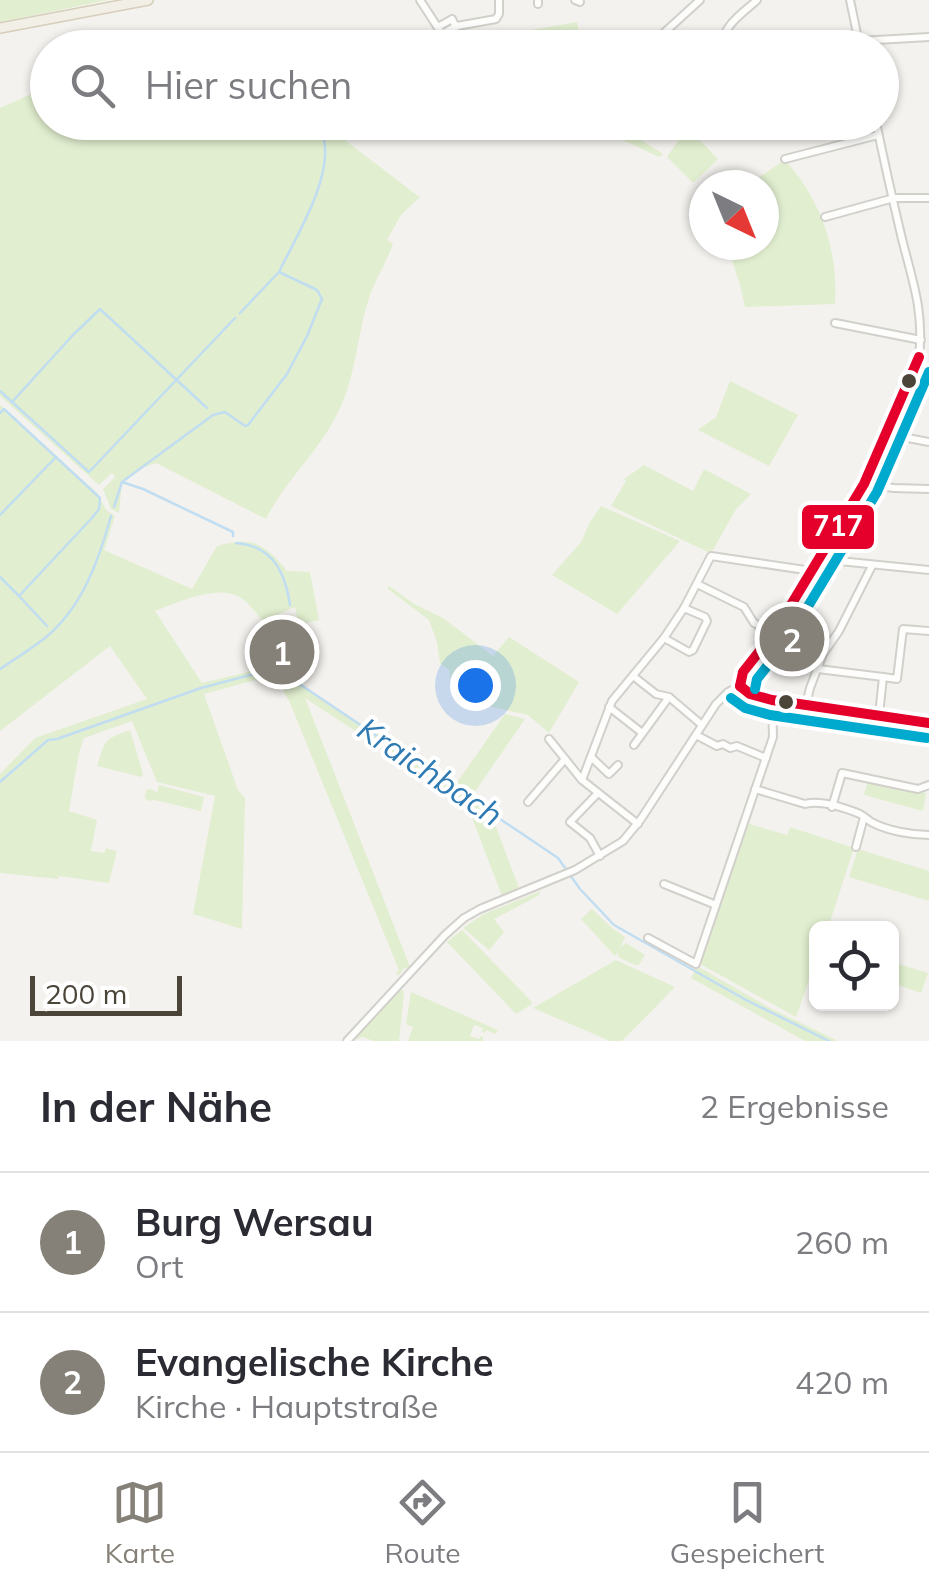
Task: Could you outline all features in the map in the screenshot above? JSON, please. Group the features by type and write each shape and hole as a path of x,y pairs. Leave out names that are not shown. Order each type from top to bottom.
{"main road":[{"path":"0,28 148,0"}],"street":[{"path":"420,0 440,30"},
{"path":"449,30 496,19 499,0"},
{"path":"666,30 700,0"},
{"path":"726,30 757,0"},
{"path":"850,0 857,30"},
{"path":"899,39 929,36"},
{"path":"785,159 859,140"},
{"path":"740,686 742,672 774,633 864,484 924,357 920,303 879,140"},
{"path":"825,217 894,198 929,198"},
{"path":"835,323 921,340"},
{"path":"887,434 929,442"},
{"path":"864,484 929,489"},
{"path":"582,780 610,707 664,638 711,556 812,571"},
{"path":"819,559 929,570"},
{"path":"806,705 822,654 839,631 872,566"},
{"path":"697,584 744,607 754,623 774,633"},
{"path":"664,638 689,652 693,650 707,621 684,608"},
{"path":"818,668 897,679 903,630 929,632"},
{"path":"633,676 702,725"},
{"path":"879,715 883,677"},
{"path":"740,686 750,694 772,700 929,723"},
{"path":"347,1041 464,918 576,870 622,840 638,824 702,725 728,692 740,686"},
{"path":"634,745 669,698"},
{"path":"648,938 696,964 774,734 772,700"},
{"path":"610,707 641,732"},
{"path":"696,734 717,746 737,746 766,758"},
{"path":"549,739 582,780 638,824"},
{"path":"592,757 609,774 618,764"},
{"path":"528,802 565,759"},
{"path":"832,806 842,773 918,789 929,786"},
{"path":"756,789 805,804 832,806 864,816 872,823 929,836"},
{"path":"598,793 570,822 593,842 600,856"},
{"path":"856,848 864,816"},
{"path":"664,884 716,905"}],"green space":[{"path":"0,0 108,0 0,22"},
{"path":"577,22 579,30 531,30"},
{"path":"30,95 30,140 345,140 421,196 401,215 387,240 393,244 368,301 350,382 340,408 266,519 156,463 122,483 119,513 111,509 103,489 115,477 112,473 99,485 0,396 0,108"},
{"path":"623,140 641,140 663,154 659,157"},
{"path":"679,140 700,140 718,159 707,170 689,170 689,179 667,157"},
{"path":"785,160 818,209 834,264 835,304 745,307 732,260 779,260 779,170 770,170"},
{"path":"730,381 798,415 769,466 698,430 716,417"},
{"path":"0,405 97,493 106,510 115,516 104,550 192,589 217,546 229,543 256,544 287,571 310,572 319,620 299,625 295,607 263,621 241,598 221,593 198,596 155,611 202,683 256,670 287,670 292,680 456,784 505,714 525,719 474,793 500,811 493,821 305,698 410,967 400,975 395,974 399,970 280,684 255,680 204,694 238,790 245,798 242,929 193,914 215,796 157,782 132,721 84,738 69,811 97,820 91,851 117,851 109,883 0,873 0,774 35,738 147,699 110,646 0,731"},
{"path":"644,465 693,491 704,469 751,494 736,509 713,550 708,552 611,506 624,479"},
{"path":"601,506 680,541 617,614 552,575 581,542"},
{"path":"389,586 443,618 493,656 509,637 579,682 549,733 528,715 461,700 471,685 459,700 454,699 449,670 440,663 429,620"},
{"path":"130,730 142,777 97,766 107,742"},
{"path":"868,781 926,793 923,811 864,795"},
{"path":"159,785 204,797 201,811 145,798 146,790 157,793"},
{"path":"468,807 496,827 519,888 502,896"},
{"path":"746,823 787,835 790,827 854,848 830,921 809,921 809,981 796,1017 700,964"},
{"path":"858,849 929,871 929,901 849,877"},
{"path":"541,891 494,919 504,932 489,950 463,928 484,914"},
{"path":"592,909 625,937 620,948 626,943 645,955 639,965 618,957 618,952 615,956 581,919"},
{"path":"462,930 532,1004 516,1014 447,942"},
{"path":"616,960 675,987 622,1041 610,1041 533,1008"},
{"path":"899,964 928,973 921,993 899,985"},
{"path":"697,966 838,1041 805,1041 691,978"},
{"path":"400,990 404,994 399,1041 363,1037 351,1041"},
{"path":"411,992 498,1030 496,1034 486,1030 484,1033 483,1028 474,1025 470,1036 481,1036 483,1041 408,1041 413,1027 406,1024"}],"waterway":[{"path":"280,270 318,189 324,140"},
{"path":"122,482 213,415 225,412 248,425 287,374 322,299 317,290 279,272 240,313"},
{"path":"12,402 100,309 207,408"},
{"path":"0,391 89,472 235,318"},
{"path":"0,413 4,409 100,498 99,509 91,519 19,596 0,577"},
{"path":"0,515 56,457"},
{"path":"114,507 122,482 233,532 233,536"},
{"path":"0,669 45,638 69,612 95,566 111,516"},
{"path":"236,543 259,549 275,563 285,582 290,605"},
{"path":"20,597 47,626"},
{"name":"Kraichbach","path":"0,782 48,740 201,688 267,674 301,685 558,858 580,889 614,925 746,1000 829,1041"}],"transit line":[{"name":"717","path":"740,686 743,672 774,633 864,484 919,357"},
{"path":"755,689 757,679 787,641 877,492 929,372"},
{"name":"717","path":"740,686 750,694 772,700 929,723"},
{"path":"731,698 745,708 770,715 927,738"}],"place":[{"name":"Evangelische Kirche","path":"792,639"},
{"name":"Burg Wersau","path":"282,652"}]}
